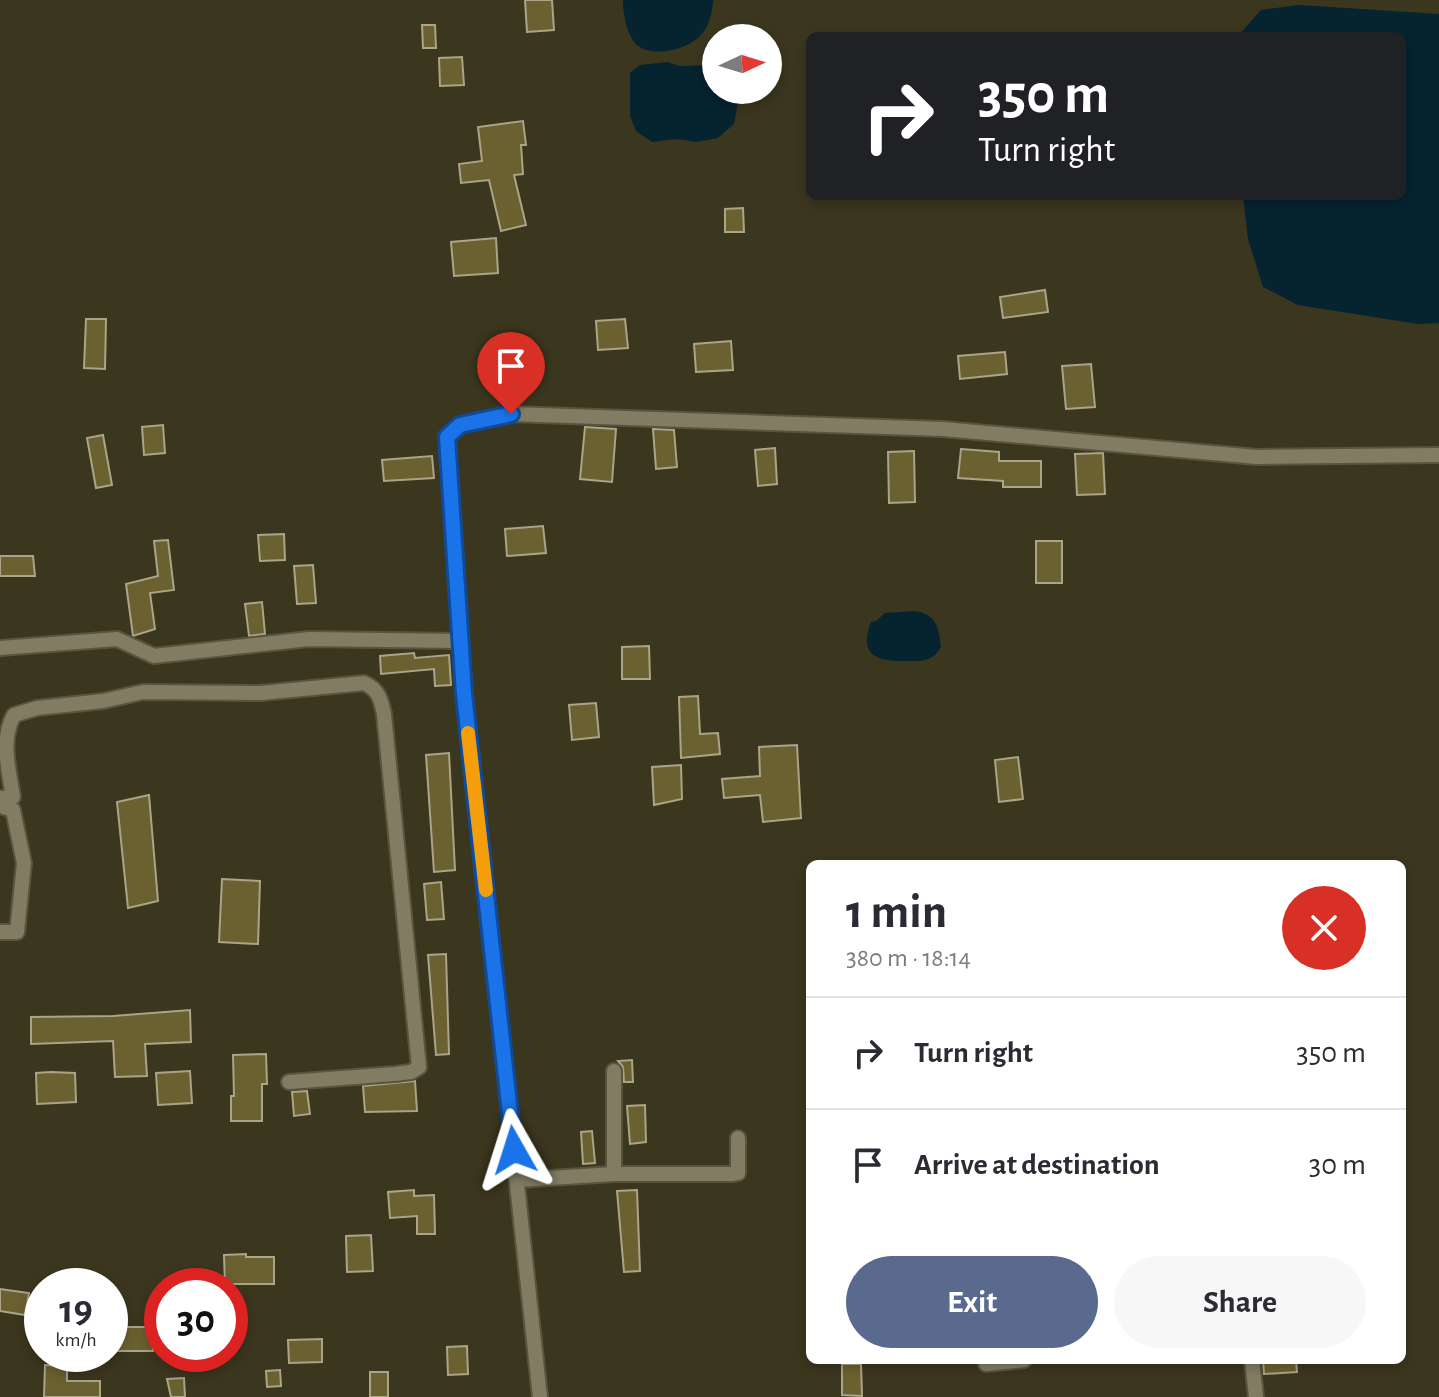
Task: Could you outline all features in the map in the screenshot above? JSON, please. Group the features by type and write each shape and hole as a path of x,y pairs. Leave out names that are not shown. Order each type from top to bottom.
{"street":[{"path":"540,1397 460,641 447,437 460,425 511,414 943,429 1257,457 1439,455"},
{"path":"0,648 117,639 154,656 309,639 460,641"},
{"path":"0,798 13,797 6,745 8,727 14,715 37,708 103,701 143,692 261,693 364,683 375,688 384,714 419,1067 411,1072 395,1074 289,1082"},
{"path":"0,806 13,810 24,863 17,932 0,932"},
{"path":"614,1071 614,1174"},
{"path":"518,1180 614,1174 733,1174 738,1173 739,1167 738,1138"},
{"path":"1252,1364 1256,1397"}],"water":[{"path":"623,0 713,0 710,18 708,24 702,24 701,35 671,50 653,51 638,46 626,25"},
{"path":"1299,5 1439,14 1439,323 1418,324 1298,305 1263,287 1248,239 1243,200 1406,200 1406,32 1242,32 1261,10"},
{"path":"667,62 680,66 702,65 702,104 738,104 734,124 718,138 696,142 677,139 652,142 636,131 630,116 630,73 640,65"},
{"path":"914,611 927,615 935,623 941,647 933,656 924,660 892,661 872,653 867,641 871,622 885,613"}],"building":[{"path":"525,0 552,0 554,30 527,32"},
{"path":"422,25 435,25 436,48 423,48"},
{"path":"462,57 464,85 440,86 439,58"},
{"path":"523,121 526,145 521,145 523,174 514,175 526,225 501,231 489,180 461,183 459,164 482,161 478,127"},
{"path":"743,208 744,232 725,232 725,209"},
{"path":"496,238 498,273 454,276 451,242"},
{"path":"1045,290 1048,312 1003,318 1000,297"},
{"path":"86,319 106,319 105,369 84,368"},
{"path":"625,319 628,348 598,350 596,321"},
{"path":"731,341 733,370 696,372 694,344"},
{"path":"1005,352 1007,374 960,379 958,356"},
{"path":"511,353 513,385 492,385 491,354"},
{"path":"1091,364 1095,407 1066,409 1062,366"},
{"path":"163,425 165,453 144,455 142,427"},
{"path":"585,427 616,429 612,482 580,479"},
{"path":"653,429 674,430 677,467 656,469"},
{"path":"103,435 112,485 96,488 87,438"},
{"path":"775,448 777,484 758,486 755,450"},
{"path":"961,449 999,452 999,461 1041,461 1041,487 1003,487 1003,481 958,478"},
{"path":"914,451 915,502 889,503 888,452"},
{"path":"1103,453 1105,494 1077,495 1075,454"},
{"path":"432,456 434,478 384,481 382,460"},
{"path":"543,526 546,553 507,556 505,529"},
{"path":"284,534 285,560 260,561 258,535"},
{"path":"168,540 174,590 150,593 155,629 133,636 126,584 158,576 154,541"},
{"path":"1036,541 1062,541 1062,583 1036,583"},
{"path":"0,556 33,556 35,576 0,576"},
{"path":"313,565 316,603 297,604 294,566"},
{"path":"262,602 265,634 249,636 245,604"},
{"path":"649,646 650,679 622,679 622,647"},
{"path":"414,653 415,658 449,655 451,685 435,686 434,669 381,674 380,656"},
{"path":"698,696 700,734 718,733 720,754 681,758 679,697"},
{"path":"596,703 599,737 572,740 569,705"},
{"path":"797,745 801,818 763,822 760,795 724,798 722,779 760,776 759,747"},
{"path":"449,753 455,870 434,872 426,755"},
{"path":"1018,757 1023,799 999,802 995,760"},
{"path":"681,765 682,799 654,805 652,767"},
{"path":"149,795 158,901 128,908 117,802"},
{"path":"222,879 260,881 258,944 219,942"},
{"path":"441,882 444,919 427,920 424,884"},
{"path":"446,954 449,1054 436,1055 428,955"},
{"path":"190,1010 191,1042 145,1044 147,1076 115,1077 113,1041 31,1044 31,1017 113,1016"},
{"path":"266,1054 267,1084 262,1084 262,1121 231,1121 233,1055"},
{"path":"632,1060 633,1082 624,1082 623,1067 618,1061"},
{"path":"190,1071 192,1103 158,1105 156,1073"},
{"path":"36,1073 75,1073 76,1102 37,1104"},
{"path":"415,1081 417,1111 365,1112 363,1086"},
{"path":"307,1091 310,1114 294,1116 292,1092"},
{"path":"645,1105 646,1142 630,1144 627,1106"},
{"path":"592,1131 595,1163 583,1164 581,1132"},
{"path":"414,1190 414,1196 434,1195 435,1234 417,1234 417,1216 390,1218 388,1192"},
{"path":"637,1190 640,1271 624,1272 617,1191"},
{"path":"371,1235 373,1271 347,1272 346,1236"},
{"path":"224,1255 274,1257 274,1284 248,1284 248,1268 224,1268"},
{"path":"0,1289 24,1292 24,1315 0,1311"},
{"path":"128,1327 144,1327 144,1351 128,1351"},
{"path":"322,1339 322,1362 289,1363 288,1340"},
{"path":"467,1346 468,1374 448,1375 447,1347"},
{"path":"842,1364 861,1364 862,1396 842,1395"},
{"path":"1263,1364 1296,1364 1297,1372 1264,1374"},
{"path":"280,1370 281,1386 267,1387 266,1371"},
{"path":"45,1372 67,1372 67,1381 100,1381 100,1397 44,1397"},
{"path":"370,1372 388,1372 388,1397 370,1397"},
{"path":"184,1378 185,1397 171,1397 167,1379"}],"slow traffic":[{"path":"468,733 486,890"}],"route":[{"path":"511,414 460,425 447,437 464,694 514,1150"}]}
